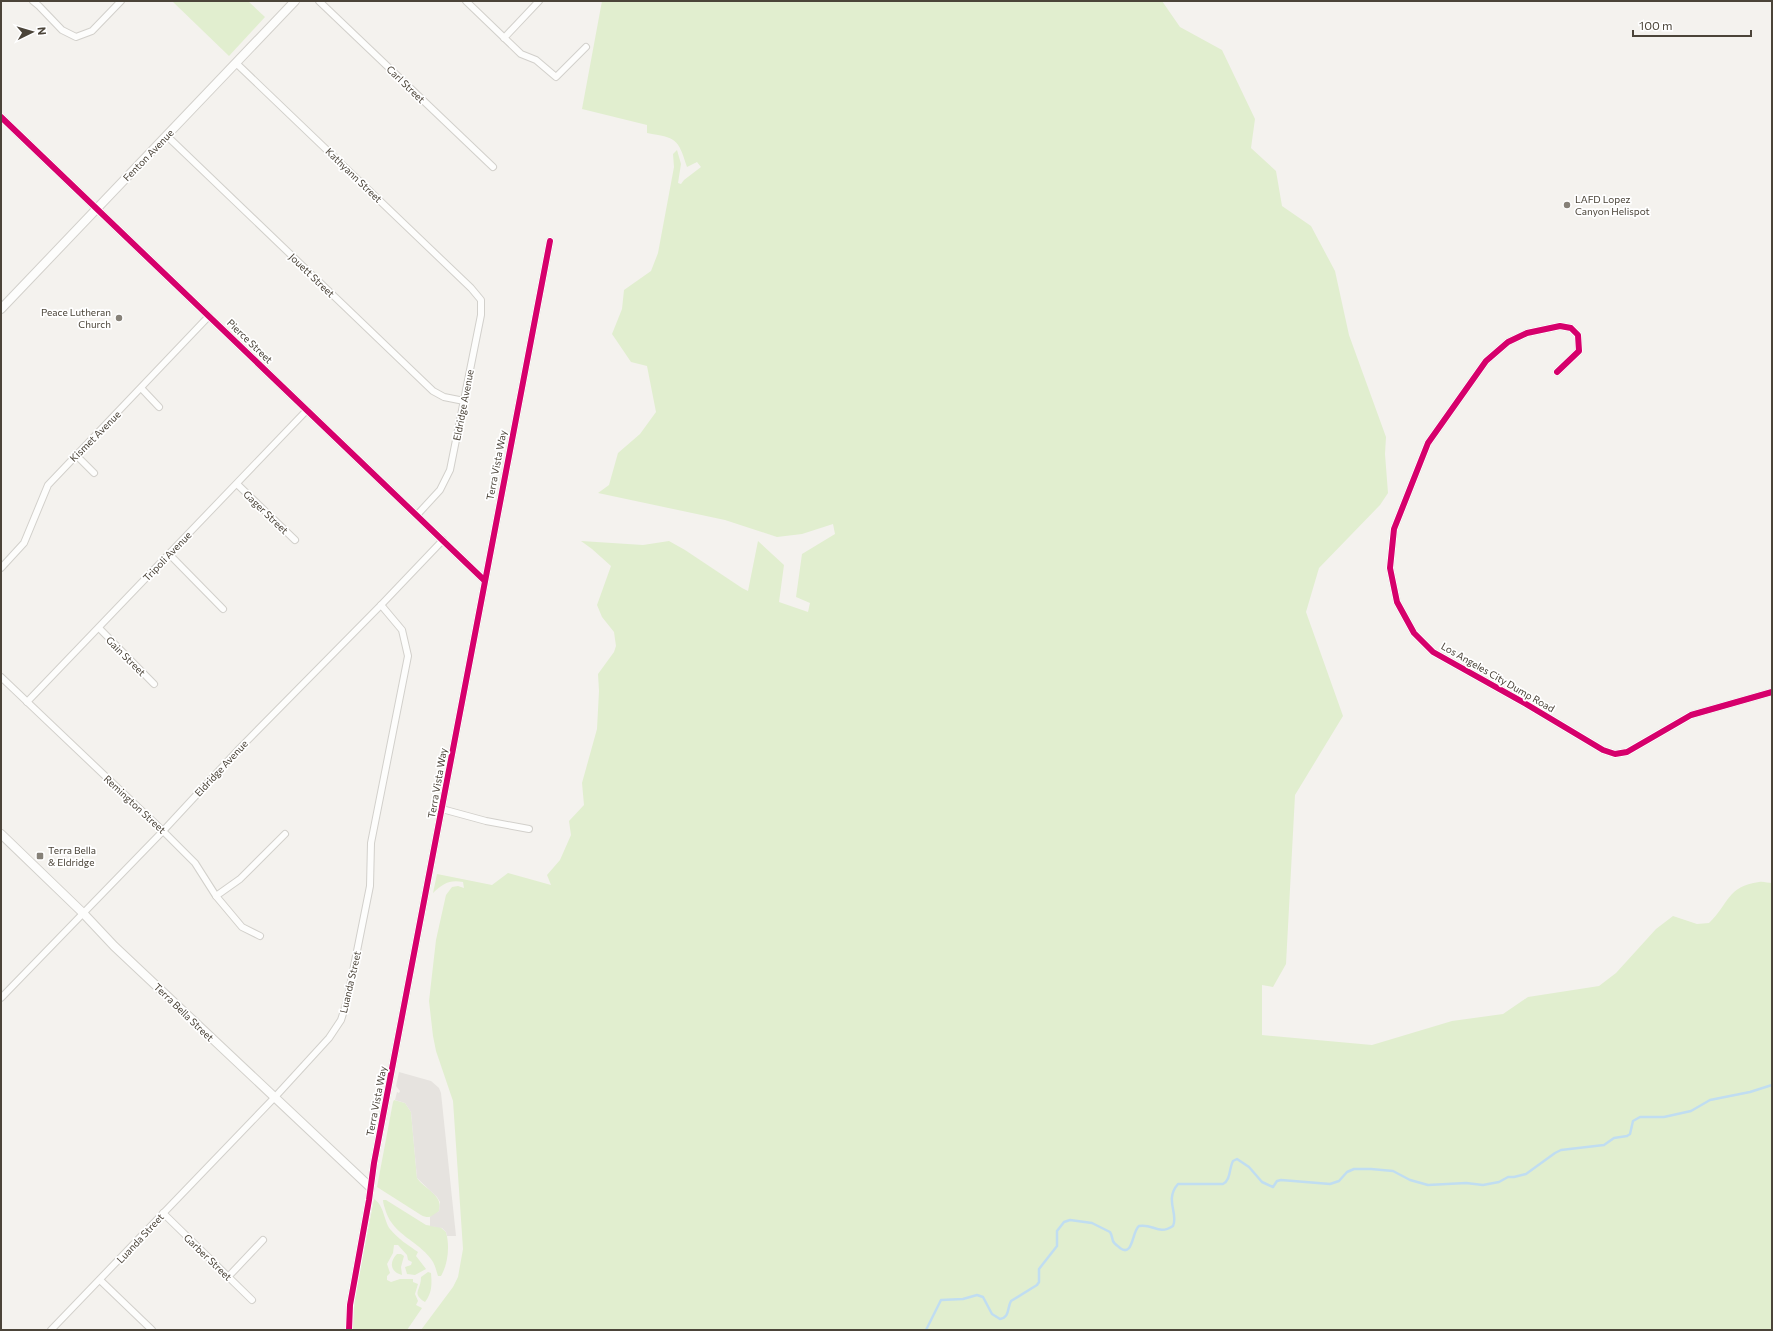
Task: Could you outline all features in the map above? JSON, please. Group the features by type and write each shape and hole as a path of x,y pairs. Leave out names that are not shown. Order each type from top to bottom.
{"street":[{"path":"33,1 62,30 76,37 92,31 121,1"},
{"name":"Fenton Avenue","path":"1,309 295,1"},
{"name":"Carl Street","path":"319,1 493,167"},
{"path":"466,1 521,54 536,60 556,77 586,47"},
{"path":"504,38 539,1"},
{"name":"Kathyann Street","path":"236,63 471,288"},
{"name":"Pierce Street","path":"1,117 484,580"},
{"name":"Jouett Street","path":"167,136 433,391 444,397 464,401"},
{"name":"Terra Vista Way","path":"349,1330 350,1305 374,1164 484,580 550,241"},
{"name":"Eldridge Avenue","path":"417,515 440,490 450,470 481,315 481,300 471,288"},
{"name":"Kismet Avenue","path":"1,568 24,543 48,485 142,389 210,316"},
{"name":"Los Angeles City Dump Road","path":"1557,372 1579,352 1578,335 1571,328 1560,326 1527,333 1508,342 1486,360 1428,443 1394,529 1390,568 1397,602 1414,633 1433,652 1526,704 1603,750 1615,754 1627,752 1691,715 1772,692"},
{"path":"142,389 159,407"},
{"name":"Tripoli Avenue","path":"27,702 307,410"},
{"path":"76,455 94,473"},
{"name":"Gager Street","path":"237,484 295,540"},
{"name":"Eldridge Avenue","path":"1,998 163,831 238,749 381,605 443,540"},
{"path":"169,554 223,609"},
{"name":"Luanda Street","path":"51,1330 275,1097 329,1038 341,1020 347,1002 370,886 371,843 408,656 402,630 381,605"},
{"name":"Gain Street","path":"98,628 154,684"},
{"name":"Remington Street","path":"1,677 195,863 216,896 242,927 260,936"},
{"path":"442,809 486,821 529,829"},
{"name":"Terra Bella Street","path":"1,834 83,913 114,946 370,1187"},
{"path":"216,896 240,879 285,834"},
{"name":"Garber Street","path":"163,1213 252,1300"},
{"path":"228,1276 264,1240"},
{"path":"100,1280 152,1330"}],"green space":[{"path":"172,1 248,1 265,17 229,56"},
{"path":"602,1 1162,1 1180,27 1222,50 1255,119 1251,148 1276,171 1282,206 1311,226 1335,271 1349,335 1386,437 1385,454 1388,493 1380,505 1319,568 1306,612 1343,716 1295,795 1286,964 1273,987 1262,985 1262,1035 1372,1045 1452,1021 1503,1014 1528,997 1599,986 1616,973 1656,929 1673,916 1697,924 1709,923 1734,892 1740,887 1761,882 1772,883 1772,1330 421,1330 453,1287 458,1277 463,1249 453,1101 436,1051 429,1001 436,940 446,895 452,887 458,886 464,888 463,882 454,881 446,883 433,893 437,874 492,885 508,873 551,885 547,875 560,860 571,835 569,821 584,805 582,783 597,729 599,691 598,674 614,652 616,646 614,632 602,617 597,605 611,566 581,541 643,545 669,541 748,591 758,541 784,565 779,602 808,612 810,603 796,597 802,554 835,534 833,524 802,534 777,537 725,520 598,493 609,485 618,453 640,434 656,412 647,366 631,362 612,334 622,309 624,290 651,271 658,253 674,167 673,154 677,150 681,164 678,183 681,184 701,167 697,162 687,167 678,145 670,138 647,133 647,125 582,109"},
{"path":"394,1100 405,1103 411,1112 417,1178 436,1196 440,1205 439,1211 431,1217 421,1215 377,1187"},
{"path":"374,1199 380,1205 390,1229 400,1239 418,1252 416,1256 426,1269 415,1275 407,1274 405,1267 411,1265 412,1262 408,1260 407,1255 398,1245 394,1245 393,1253 387,1264 390,1273 387,1276 387,1280 391,1282 400,1279 413,1279 413,1282 418,1284 415,1294 418,1301 416,1305 422,1308 407,1330 352,1330 355,1297"},
{"path":"383,1200 386,1200 426,1225 440,1227 446,1232 448,1255 441,1276 438,1276 434,1263 426,1253 395,1227 386,1212"},
{"path":"397,1254 404,1256 401,1267 402,1275 395,1272 392,1266 394,1257"},
{"path":"428,1272 431,1273 431,1285 429,1295 425,1302 418,1296 418,1291 421,1277"}],"shaded area":[{"path":"399,1072 431,1081 439,1088 441,1093 456,1236 447,1236 446,1232 442,1228 430,1226 430,1217 439,1211 440,1202 437,1197 417,1178 411,1112 405,1103 395,1100 397,1092 399,1093 400,1091 396,1086"}],"waterway":[{"path":"926,1330 941,1300 963,1299 977,1295 983,1297 992,1314 1000,1319 1003,1318 1008,1312 1011,1301 1037,1285 1039,1282 1039,1269 1057,1246 1057,1231 1064,1222 1070,1220 1092,1223 1110,1232 1115,1244 1124,1250 1127,1249 1130,1247 1139,1226 1148,1226 1159,1230 1168,1229 1173,1226 1174,1217 1172,1196 1178,1184 1223,1184 1229,1177 1233,1161 1237,1159 1249,1167 1262,1182 1273,1187 1277,1181 1281,1180 1330,1184 1339,1181 1347,1172 1354,1169 1393,1171 1410,1180 1428,1185 1466,1183 1483,1185 1499,1182 1508,1177 1526,1174 1561,1150 1604,1145 1614,1138 1627,1136 1630,1134 1633,1121 1640,1117 1664,1117 1691,1111 1710,1100 1750,1092 1772,1085"}],"cycle path":[{"path":"1,117 484,580"},
{"path":"349,1330 350,1305 369,1200 374,1163 550,241"},
{"path":"1557,372 1579,351 1578,335 1571,328 1560,326 1527,333 1508,342 1486,361 1428,443 1394,529 1390,568 1397,602 1414,633 1433,652 1526,704 1603,750 1615,754 1627,752 1691,715 1772,692"}],"place":[{"name":"LAFD Lopez Canyon Helispot","path":"1567,205"},
{"name":"Peace Lutheran Church","path":"119,318"},
{"name":"Terra Bella & Eldridge","path":"40,856"}]}
